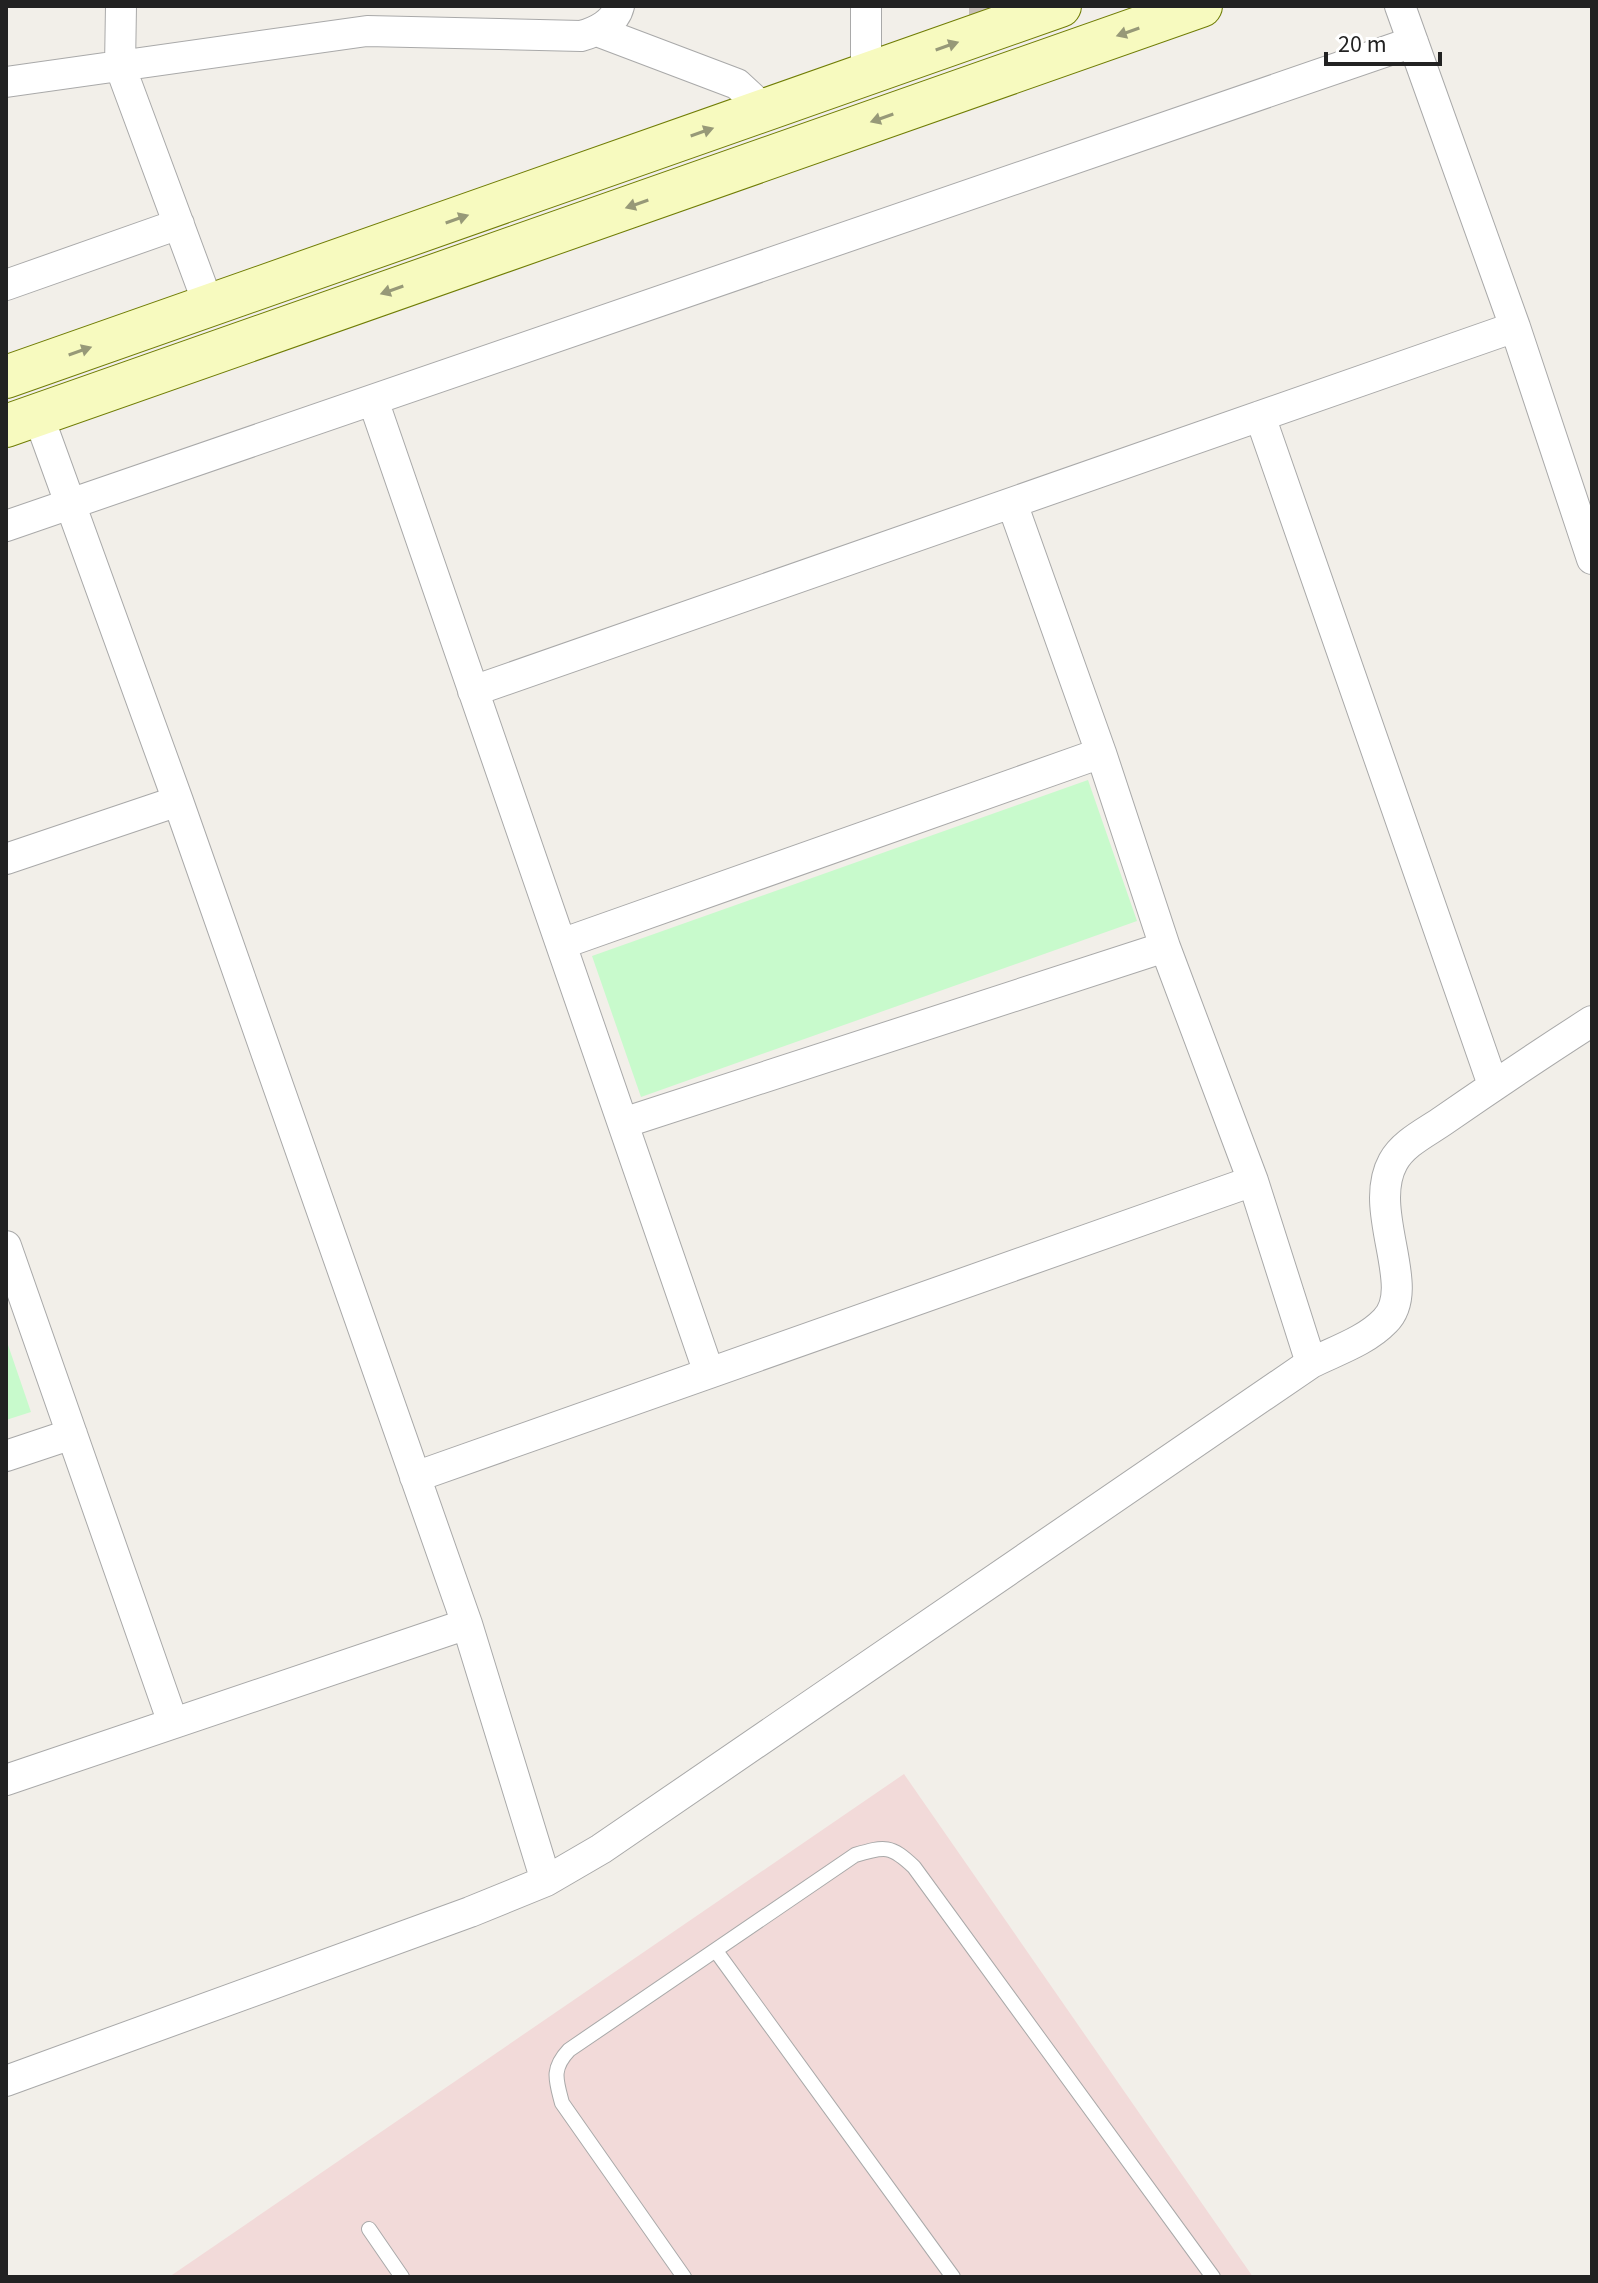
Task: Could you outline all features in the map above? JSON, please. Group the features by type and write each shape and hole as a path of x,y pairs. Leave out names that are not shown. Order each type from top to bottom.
{"street":[{"path":"121,6 120,66 209,306"},
{"path":"6,82 120,66 367,18 581,36 597,31 617,13 619,6"},
{"path":"866,6 866,75"},
{"path":"6,377 1060,6"},
{"path":"546,1881 467,1624 178,801 70,504 22,421 1201,6"},
{"path":"1400,6 1515,327 1592,559"},
{"path":"597,31 737,84 765,110"},
{"path":"6,526 1413,42"},
{"path":"6,285 179,224"},
{"path":"473,691 1515,327"},
{"path":"373,400 709,1373"},
{"path":"1260,416 1493,1085"},
{"path":"1012,503 1101,753 1165,947 1253,1181 1311,1363"},
{"path":"561,944 1101,753"},
{"path":"6,859 178,801"},
{"path":"623,1123 1165,947"},
{"path":"6,2081 455,1918 546,1881 601,1849 1311,1363 1366,1336 1385,1322 1395,1309 1398,1285 1383,1196 1394,1160 1409,1144 1493,1085 1592,1021"},
{"path":"415,1477 1253,1181"},
{"path":"6,1246 173,1723"},
{"path":"6,1456 72,1434"},
{"path":"6,1780 467,1624"}],"lane":[{"path":"684,2277 562,2103 555,2078 558,2061 569,2050 855,1855 881,1847 898,1852 914,1867 1213,2277"},
{"path":"716,1951 953,2277"},
{"path":"369,2229 402,2277"}],"shaded area":[{"path":"904,1774 1253,2277 169,2277"}],"green space":[{"path":"1088,780 1137,921 641,1097 592,956"},
{"path":"6,1339 31,1412 6,1420"}],"building":[{"path":"969,6 1035,6 969,31"}]}
